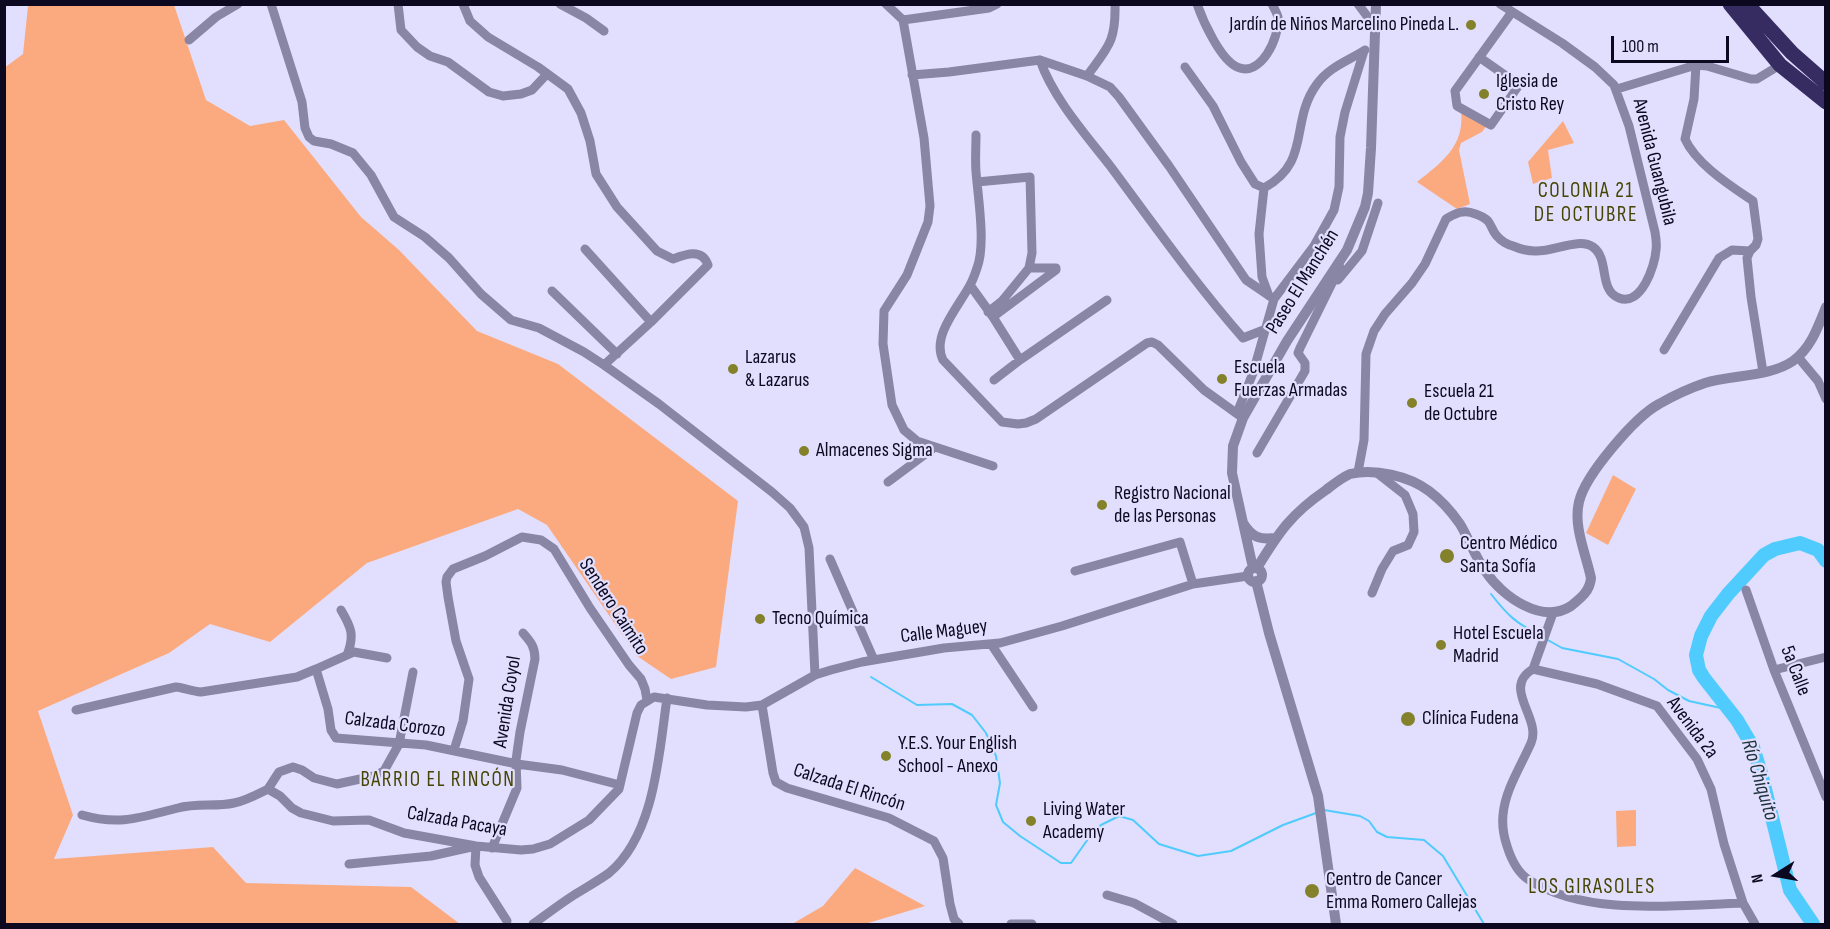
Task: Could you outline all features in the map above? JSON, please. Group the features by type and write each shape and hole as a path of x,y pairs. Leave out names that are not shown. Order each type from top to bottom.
{"highway":[{"path":"1730,4 1780,65 1826,102"},
{"path":"1735,4 1794,70 1826,94"},
{"path":"1748,4 1792,53 1826,83"},
{"path":"1753,4 1786,41 1826,74"}],"street":[{"path":"189,40 216,17 238,4"},
{"path":"271,4 302,102 305,128 309,137 314,141 331,144 353,153 371,175 394,217 425,237 481,294 511,320 539,328 604,365 653,400 790,508 804,527 809,548 815,675"},
{"path":"398,4 401,30 417,47 430,57 448,62 489,92 503,96 521,94 532,90 548,74"},
{"path":"463,4 470,21 488,37 568,89 581,113 590,141 596,174 617,207 657,252 673,259 691,252 703,256 707,261 708,265 604,365"},
{"path":"560,4 604,31"},
{"path":"886,4 903,20 924,138 930,206 927,222 907,275 884,311 883,344 891,405 904,430 917,441 993,466"},
{"path":"903,20 989,8 996,4"},
{"path":"1087,76 1112,42 1116,22 1115,4"},
{"path":"1197,4 1203,21 1226,58 1236,66 1246,69 1257,64 1270,52 1278,16 1272,4"},
{"path":"976,135 980,213 979,265 941,338 940,353 943,360 1002,422 1018,424 1036,419 1152,342 1158,345 1204,390 1240,415 1266,329 1272,298 1314,246 1334,210 1339,186 1340,137 1345,111 1364,51 1375,37 1370,20 1358,4"},
{"name":"Paseo El Manchén","path":"1336,924 1318,796 1253,573 1232,473 1233,446 1240,415 1347,250 1359,224 1368,193 1376,4"},
{"name":"Avenida Guangubila","path":"1358,472 1364,440 1366,354 1374,330 1412,284 1425,264 1446,219 1462,212 1474,214 1488,221 1497,237 1511,246 1534,251 1584,244 1593,247 1601,259 1606,284 1612,294 1620,299 1628,300 1639,294 1654,264 1655,232 1629,126 1617,89 1595,67 1562,43 1500,4"},
{"path":"1479,57 1519,85 1491,125 1457,106 1455,91 1479,57 1512,12"},
{"path":"1264,188 1277,181 1288,170 1295,153 1302,116 1315,86 1329,70 1364,51"},
{"path":"912,75 1040,60 1087,76 1110,87 1169,166 1246,280 1272,298"},
{"path":"1040,60 1046,76 1081,128 1169,248 1243,338 1266,329"},
{"path":"1696,65 1694,99 1685,139 1718,176 1753,201 1758,239 1747,258 1763,372"},
{"path":"1617,89 1696,65 1757,79 1780,65"},
{"path":"1185,67 1213,106 1241,162 1255,184 1264,188"},
{"path":"977,182 1030,177 1032,253 1029,268 990,314"},
{"path":"1264,188 1259,234 1262,277 1272,298"},
{"path":"1332,286 1362,251 1378,203"},
{"path":"585,249 651,322"},
{"path":"1257,453 1305,371 1305,363 1299,353 1300,348 1332,286 1347,250"},
{"path":"1664,351 1719,258 1732,250 1750,251"},
{"path":"990,314 1056,270 1056,268 1029,268"},
{"path":"970,285 1020,360"},
{"path":"552,291 617,354"},
{"path":"994,380 1107,300"},
{"path":"1253,573 1275,538 1306,504 1343,477 1358,472 1377,473 1405,479 1427,490 1446,505 1486,573 1506,594 1528,608 1553,613 1569,607 1587,592 1591,585 1577,521 1579,502 1585,486 1615,445 1642,416 1658,404 1706,383 1763,372 1790,363 1805,350 1817,330 1826,307"},
{"path":"1798,357 1818,381 1826,399"},
{"path":"888,482 935,447"},
{"path":"1372,593 1393,551 1408,545 1414,532 1413,514 1405,495 1377,473"},
{"path":"1242,523 1255,536 1263,539 1275,538"},
{"name":"Sendero Caimito","path":"454,750 463,721 469,679 456,641 446,582 453,569 485,556 516,539 528,537 541,540 554,549 590,608 629,666 641,679 647,700"},
{"path":"1075,571 1180,542 1193,584"},
{"path":"830,559 874,660"},
{"name":"Calle Maguey","path":"647,700 654,697 707,705 746,707 762,705 815,675 831,670 944,648 992,644 1062,626 1193,584 1253,573"},
{"name":"5a Calle","path":"1746,590 1774,670 1826,797"},
{"path":"341,610 351,628 351,646 347,655"},
{"path":"1553,613 1533,669 1524,677 1520,695 1532,722 1533,736 1502,816 1511,858 1529,880 1562,895 1586,902 1642,906 1743,903"},
{"name":"Avenida Coyol","path":"492,848 517,788 520,732 535,659 532,643 523,633"},
{"path":"992,644 1033,707"},
{"path":"76,710 176,687 201,692 297,677 347,655 361,652 387,658"},
{"path":"1774,670 1826,657"},
{"name":"Calzada Corozo","path":"316,669 328,709 331,730 336,738 426,745 517,764 562,770 620,785"},
{"name":"Avenida 2a","path":"1533,669 1597,684 1657,706 1697,759 1711,789 1724,844 1743,903 1755,924"},
{"path":"82,816 103,821 118,821 157,814 179,807 235,803 268,789 279,772 293,767 314,778 337,784 374,776 384,771 399,744 413,672"},
{"path":"533,924 608,874 628,850 642,824 652,796 667,698"},
{"name":"Calzada Pacaya","path":"268,789 302,813 333,821 369,820 404,833 476,846 533,849 550,844 589,820 620,789 637,713 640,705 647,700"},
{"name":"Calzada El Rincón","path":"762,705 772,773 776,782 787,789 889,818 934,841 943,858 954,919 959,924"},
{"path":"349,864 431,856 476,846 475,865 479,877 507,921"},
{"path":"1107,895 1134,903 1173,924"},
{"path":"1011,924 1032,924"}],"shaded area":[{"path":"174,5 206,100 250,126 284,120 361,217 399,250 477,331 558,364 738,501 716,667 671,679 637,656 547,525 518,509 367,563 270,642 210,624 169,653 38,711 73,815 54,859 213,847 246,883 411,887 460,924 5,924 4,68 23,54 28,6"},
{"path":"1461,111 1487,125 1482,132 1461,143 1459,150 1470,204 1457,209 1417,182 1443,160 1455,144 1461,123"},
{"path":"1563,121 1574,143 1548,150 1552,178 1533,184 1528,162"},
{"path":"1613,475 1636,489 1608,545 1586,533"},
{"path":"1636,810 1636,846 1617,847 1616,811"},
{"path":"855,868 925,906 865,924 792,924 823,906"}],"waterway":[{"name":"Río Chiquito","path":"1813,924 1790,890 1753,747 1737,720 1699,670 1696,655 1701,636 1711,616 1764,555 1775,549 1800,543 1818,550 1826,561"},
{"path":"1491,594 1513,618 1541,636"},
{"path":"1546,639 1562,648 1618,659 1689,701 1730,710"},
{"path":"871,677 917,705 952,704 972,715 986,733 996,756 1000,783 996,805 1003,822 1061,863 1071,863 1101,825 1119,816 1133,820 1159,844 1198,856 1231,851 1283,825 1316,813"},
{"path":"1324,810 1360,816 1369,821 1377,832 1387,837 1424,840 1443,856 1484,924"}],"place":[{"name":"Jardín de Niños Marcelino Pineda L.","path":"1471,25"},
{"name":"Iglesia de Cristo Rey","path":"1484,94"},
{"name":"Lazarus & Lazarus","path":"733,369"},
{"name":"Escuela Fuerzas Armadas","path":"1222,379"},
{"name":"Escuela 21 de Octubre","path":"1412,403"},
{"name":"Almacenes Sigma","path":"804,451"},
{"name":"Registro Nacional de las Personas","path":"1102,505"},
{"name":"Centro Médico Santa Sofía","path":"1447,556"},
{"name":"Tecno Química","path":"760,619"},
{"name":"Hotel Escuela Madrid","path":"1441,645"},
{"name":"Clínica Fudena","path":"1408,719"},
{"name":"Y.E.S. Your English School - Anexo","path":"886,756"},
{"name":"Living Water Academy","path":"1031,821"},
{"name":"Centro de Cancer Emma Romero Callejas","path":"1312,891"}],"district":[{"name":"COLONIA 21 DE OCTUBRE","path":"1586,204"},
{"name":"BARRIO EL RINCÓN","path":"438,781"},
{"name":"LOS GIRASOLES","path":"1592,888"}]}
